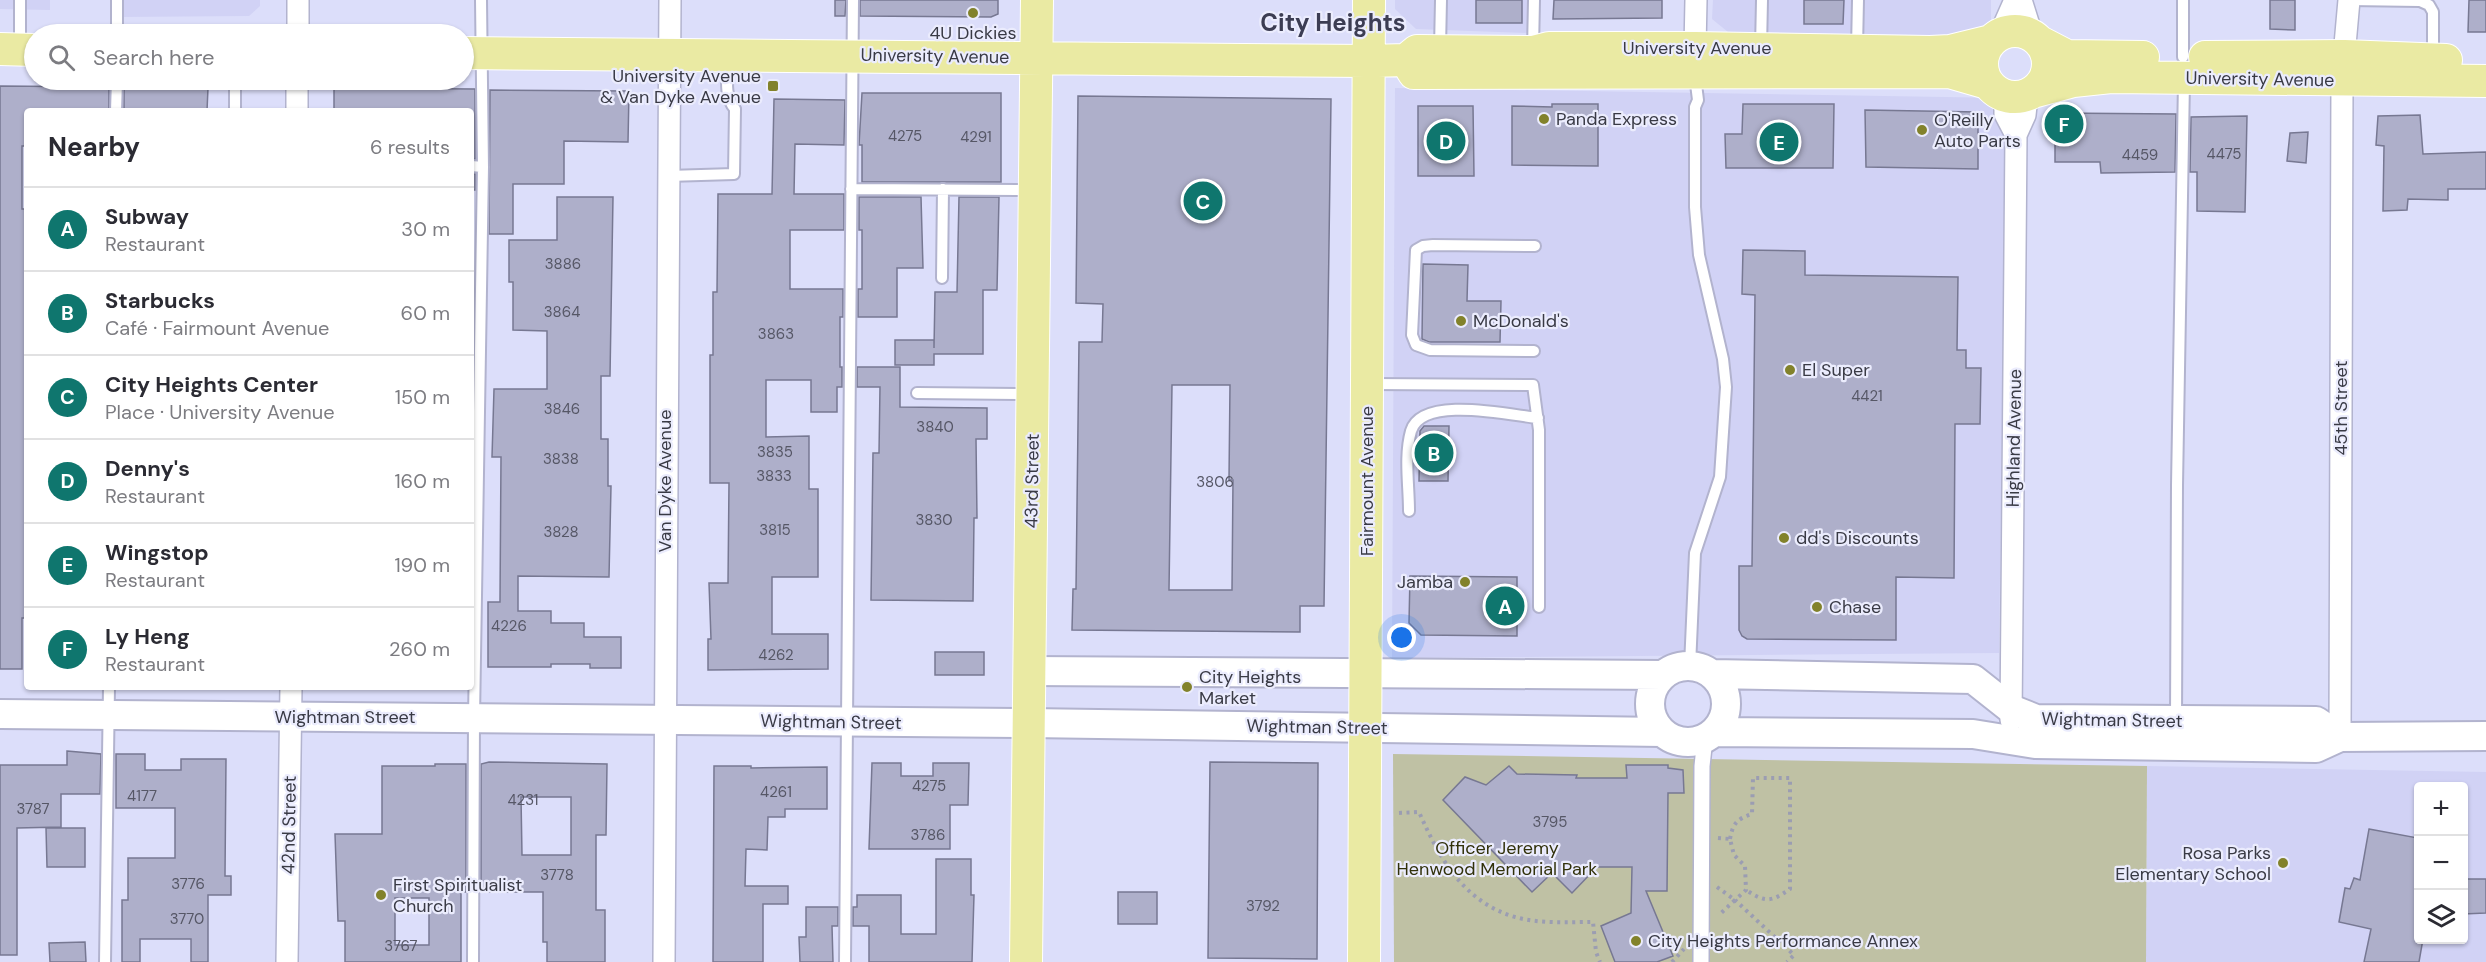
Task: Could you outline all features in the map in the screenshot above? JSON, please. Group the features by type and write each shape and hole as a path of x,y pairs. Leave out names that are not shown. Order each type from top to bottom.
{"main road":[{"name":"43rd Street","path":"1026,962 1037,0"},
{"name":"Fairmount Avenue","path":"1364,962 1369,0"},
{"path":"2022,31 2036,38 2046,51 2049,62 2044,82 2014,91 1983,72 1984,50 1995,38 2022,31"},
{"name":"University Avenue","path":"1406,60 1414,73 1695,60 1761,48 1950,51 1995,38"},
{"name":"University Avenue","path":"2036,38 2067,56 2184,68 2343,68 2433,60 2486,60"},
{"name":"University Avenue","path":"474,53 1368,61 1406,60 1417,51 1533,52 1549,48 1695,60 1949,72 2014,91 2073,81 2184,68"},
{"name":"University Avenue","path":"2343,68 2486,81"},
{"name":"Wightman Street","path":"1030,671 1662,675 1680,666 1701,670 1973,679 2011,709 2036,719 2175,734"},
{"path":"1701,670 1721,684 1725,696 1726,709 1722,721 1710,735"},
{"path":"1662,675 1650,697 1650,710 1654,722 1662,732"},
{"name":"Wightman Street","path":"0,714 109,701 290,717 664,719 1662,732 1682,741 1710,735 1973,734 2035,744 2316,721 2340,736"},
{"path":"2340,736 2486,736"}],"street":[{"path":"298,0 298,24"},
{"name":"Van Dyke Avenue","path":"664,962 667,176 670,0"},
{"path":"1695,60 1696,0"},
{"path":"1995,38 2015,0"},
{"path":"2021,0 2036,38"},
{"name":"45th Street","path":"2340,736 2343,68 2349,0"},
{"path":"297,90 297,108"},
{"name":"Highland Avenue","path":"2010,741 2016,135 2005,114 2014,91"},
{"name":"42nd Street","path":"287,962 291,690"},
{"path":"1701,962 1702,834 1710,735"}],"lane":[{"path":"18,50 20,0"},
{"path":"117,0 117,24"},
{"path":"474,41 481,0"},
{"path":"845,962 853,0"},
{"path":"1440,51 1441,0"},
{"path":"1533,52 1534,0"},
{"path":"1761,48 1762,0"},
{"path":"1857,50 1858,0"},
{"path":"2175,734 2183,0"},
{"path":"2349,0 2420,1 2429,5 2433,12 2433,60"},
{"path":"667,176 734,174 735,109 729,102 727,92 728,54"},
{"path":"1695,60 1698,100 1695,107 1695,207 1699,255 1723,359 1726,387 1720,477 1695,554 1701,670"},
{"path":"473,962 474,718 483,167 474,74"},
{"path":"116,108 117,90"},
{"path":"235,108 236,90"},
{"path":"474,166 483,167"},
{"path":"851,189 1035,190"},
{"path":"942,278 943,189"},
{"path":"1534,351 1430,350 1416,345 1412,335 1416,250 1423,246 1433,245 1535,246"},
{"path":"1367,384 1533,385 1538,418 1539,607"},
{"path":"917,393 1033,394"},
{"path":"1409,511 1408,449 1412,429 1422,417 1436,411 1454,410 1538,418"},
{"path":"105,962 109,701"}],"path":[{"path":"1753,778 1791,778 1790,889 1774,900 1760,900 1746,890 1745,866 1734,855 1730,839 1732,826 1738,818 1752,814 1753,778"},
{"path":"1399,813 1419,812 1434,845 1458,882 1492,908 1515,917 1549,921 1593,922 1596,952 1600,962"},
{"path":"1702,834 1730,839"},
{"path":"1746,890 1735,900 1794,955 1788,962"}],"shaded area":[{"path":"0,0 50,0 50,10 0,9"},
{"path":"120,0 260,0 260,6 249,16 120,17"},
{"path":"1395,0 1530,0 1529,33 1416,29 1395,9"},
{"path":"1713,0 1991,0 1991,21 1982,36 1728,32 1712,19"},
{"path":"1395,88 2006,98 1999,653 1392,658"},
{"name":"Rosa Parks Elementary School","path":"2147,766 2486,772 2486,962 2146,962"}],"green space":[{"name":"Officer Jeremy Henwood Memorial Park","path":"1393,754 2147,766 2146,962 1394,962"}],"building":[{"path":"835,0 846,0 845,16 835,16"},
{"path":"860,0 998,0 998,14 991,17 860,16"},
{"path":"1476,0 1522,0 1522,23 1476,23"},
{"path":"1554,0 1662,0 1662,18 1553,19"},
{"path":"1804,0 1844,0 1843,24 1804,24"},
{"path":"2270,0 2295,0 2295,30 2270,29"},
{"path":"2469,0 2486,0 2486,32 2468,32"},
{"path":"0,86 24,86 24,90 109,90 109,108 24,108 24,146 22,146 24,618 22,618 22,669 0,669"},
{"path":"475,89 475,159 474,108 334,108 334,90"},
{"path":"124,90 208,90 207,108 124,108"},
{"path":"490,90 629,91 628,142 564,141 564,184 513,184 513,234 489,234"},
{"path":"862,93 1001,93 1001,182 862,182 862,145 859,145"},
{"path":"1078,96 1331,99 1324,606 1300,606 1300,632 1072,630 1073,589 1076,589 1079,342 1102,342 1103,304 1076,303","holes":["1172,385 1230,385 1229,480 1233,480 1232,590 1169,590"]},
{"path":"774,99 845,100 844,145 795,144 794,194 844,194 844,230 790,230 790,289 843,289 843,317 840,317 842,387 837,387 837,412 811,412 811,380 766,380 766,437 809,436 809,489 818,489 818,577 772,577 772,634 828,634 828,669 708,670 708,639 711,639 709,583 728,583 729,483 710,483 710,355 713,355 713,292 717,292 718,194 772,194"},
{"path":"1552,104 1598,104 1598,166 1512,165 1512,106 1552,107"},
{"path":"1743,104 1834,104 1833,168 1726,168 1725,134 1742,134"},
{"path":"1418,106 1473,106 1474,176 1418,176"},
{"name":"O'Reilly Auto Parts","path":"1865,110 1978,112 1978,169 1866,167"},
{"path":"2055,113 2176,114 2175,172 2101,173 2100,162 2055,162"},
{"path":"2420,115 2423,154 2486,152 2486,189 2448,189 2448,200 2408,199 2407,210 2383,211 2384,146 2376,145 2378,116"},
{"path":"2247,116 2245,212 2197,211 2197,172 2190,172 2191,117"},
{"path":"2308,132 2306,163 2287,161 2290,133"},
{"path":"557,197 613,197 610,376 601,376 601,439 608,439 608,486 611,486 609,577 518,576 518,611 551,611 551,623 584,623 584,637 621,637 621,668 590,668 590,664 551,664 551,667 488,667 488,602 500,602 501,457 492,457 494,389 547,389 547,331 513,330 513,282 509,282 509,240 557,240"},
{"path":"859,197 921,197 923,268 897,268 897,317 858,317 858,289 862,289 862,230 859,230"},
{"path":"959,197 999,197 997,290 983,290 983,354 934,354 934,365 895,365 895,340 934,340 934,348 935,292 957,292"},
{"path":"1743,250 1805,251 1805,275 1958,277 1957,350 1966,350 1966,368 1981,368 1980,424 1955,424 1954,578 1896,577 1896,640 1747,639 1739,630 1739,566 1752,566 1755,295 1742,294"},
{"name":"McDonald's","path":"1423,264 1468,265 1467,301 1501,301 1500,342 1429,342 1422,339"},
{"path":"857,367 900,367 900,407 987,408 987,439 976,439 977,518 974,518 973,601 871,600 873,453 879,453 880,387 857,387"},
{"path":"1424,426 1449,426 1448,481 1419,481 1420,431"},
{"path":"1410,576 1517,577 1517,636 1421,635 1409,623"},
{"path":"935,652 984,652 984,675 935,675"},
{"path":"67,751 101,754 100,794 61,794 61,827 17,828 17,955 0,955 0,765 67,765"},
{"path":"116,754 145,754 145,770 181,770 181,759 226,759 225,876 231,876 231,895 208,895 208,962 191,962 191,939 140,939 140,962 122,962 122,900 128,900 128,858 175,858 175,808 116,808"},
{"path":"489,762 607,764 606,835 596,835 596,910 605,910 605,962 547,962 547,942 543,942 543,892 481,892 481,764","holes":["521,797 571,797 571,855 522,855"]},
{"path":"1210,762 1318,763 1317,959 1208,958"},
{"path":"872,763 901,763 901,776 933,776 933,763 969,763 968,805 950,805 950,849 869,849"},
{"path":"435,764 466,764 466,892 461,892 461,962 345,962 345,921 338,921 335,834 382,834 382,766 435,766","holes":["395,898 429,898 429,945 395,945"]},
{"path":"1626,765 1668,765 1668,768 1683,770 1684,793 1668,793 1667,891 1646,891 1673,956 1657,962 1615,962 1601,926 1631,913 1632,867 1597,867 1572,893 1552,873 1532,892 1443,800 1465,777 1486,785 1509,766 1517,774 1577,775 1576,778 1627,778"},
{"path":"714,766 827,767 827,809 785,809 785,817 768,817 767,850 746,849 745,886 788,886 788,904 763,904 763,962 713,962"},
{"path":"46,828 85,828 85,867 47,867"},
{"path":"2369,829 2414,837 2414,944 2422,944 2419,962 2364,962 2371,929 2339,922 2345,888 2350,889 2354,878 2360,880"},
{"path":"936,859 971,859 971,895 974,895 972,962 869,962 869,926 853,926 853,907 857,907 857,895 901,895 901,934 936,934"},
{"path":"2468,879 2486,879 2486,913 2468,914"},
{"path":"1118,892 1157,892 1157,924 1118,924"},
{"path":"806,907 838,907 838,926 832,926 833,962 800,962 799,937 806,937"},
{"path":"85,942 86,962 50,962 49,943"}],"place":[{"name":"4U Dickies","path":"973,13"},
{"name":"University Avenue & Van Dyke Avenue","path":"773,86"},
{"name":"Panda Express","path":"1544,119"},
{"name":"Ly Heng","path":"2064,124"},
{"name":"O'Reilly Auto Parts","path":"1922,130"},
{"name":"Denny's","path":"1446,141"},
{"name":"Wingstop","path":"1779,142"},
{"name":"City Heights Center","path":"1203,201"},
{"name":"McDonald's","path":"1461,321"},
{"name":"El Super","path":"1790,370"},
{"name":"Starbucks","path":"1434,453"},
{"name":"dd's Discounts","path":"1784,538"},
{"name":"Jamba","path":"1465,582"},
{"name":"Subway","path":"1505,606"},
{"name":"Chase","path":"1817,607"},
{"name":"City Heights Market","path":"1187,687"},
{"name":"Rosa Parks Elementary School","path":"2283,863"},
{"name":"First Spiritualist Church","path":"381,895"},
{"name":"City Heights Performance Annex","path":"1636,941"}],"district":[{"name":"City Heights","path":"1333,23"}]}
